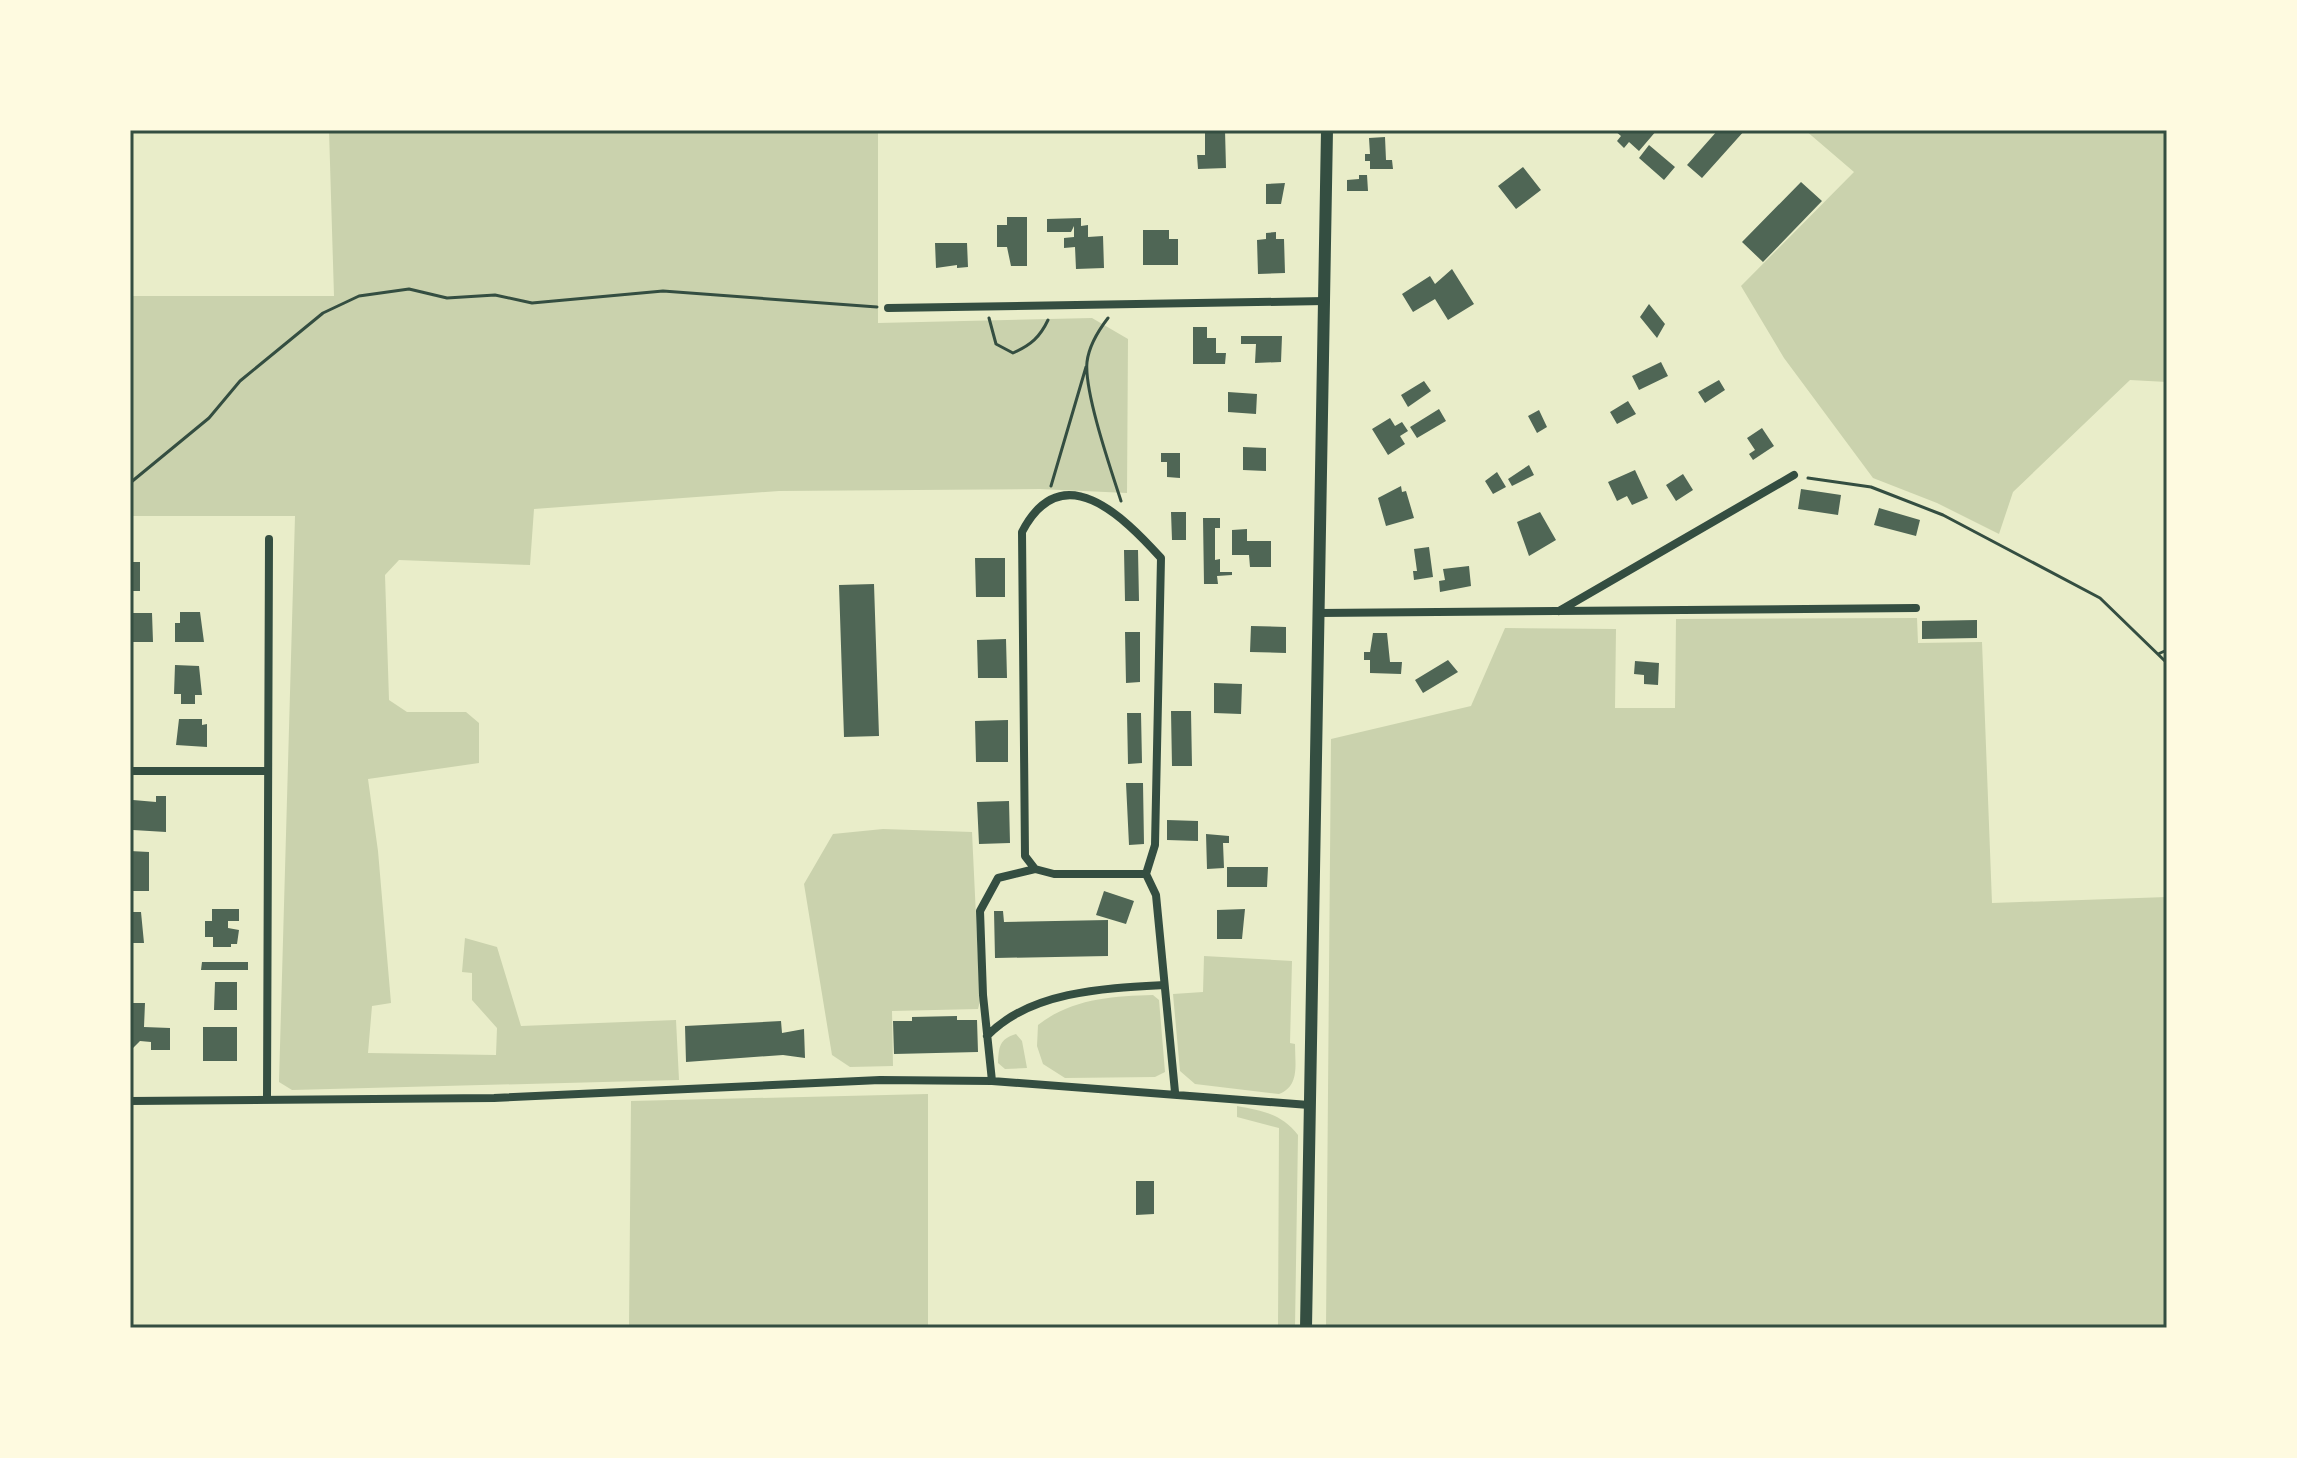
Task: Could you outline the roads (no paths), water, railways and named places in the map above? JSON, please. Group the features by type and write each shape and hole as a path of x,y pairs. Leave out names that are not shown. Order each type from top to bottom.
{"street":[{"path":"1306,1328 1327,130"},
{"path":"888,308 1325,301"},
{"path":"1558,611 1794,475"},
{"path":"1035,869 1025,856 1022,532 1033,511 1054,498 1082,494 1126,520 1161,558 1155,845 1146,874 1156,895 1175,1092"},
{"path":"267,1100 269,539"},
{"path":"1319,613 1916,608"},
{"path":"130,771 268,771"},
{"path":"992,1081 980,911 998,878 1035,869 1054,874 1146,874"},
{"path":"987,1036 1002,1021 1097,988 1164,985"},
{"path":"130,1101 494,1098 880,1080 992,1081 1175,1092 1309,1105"}]}
